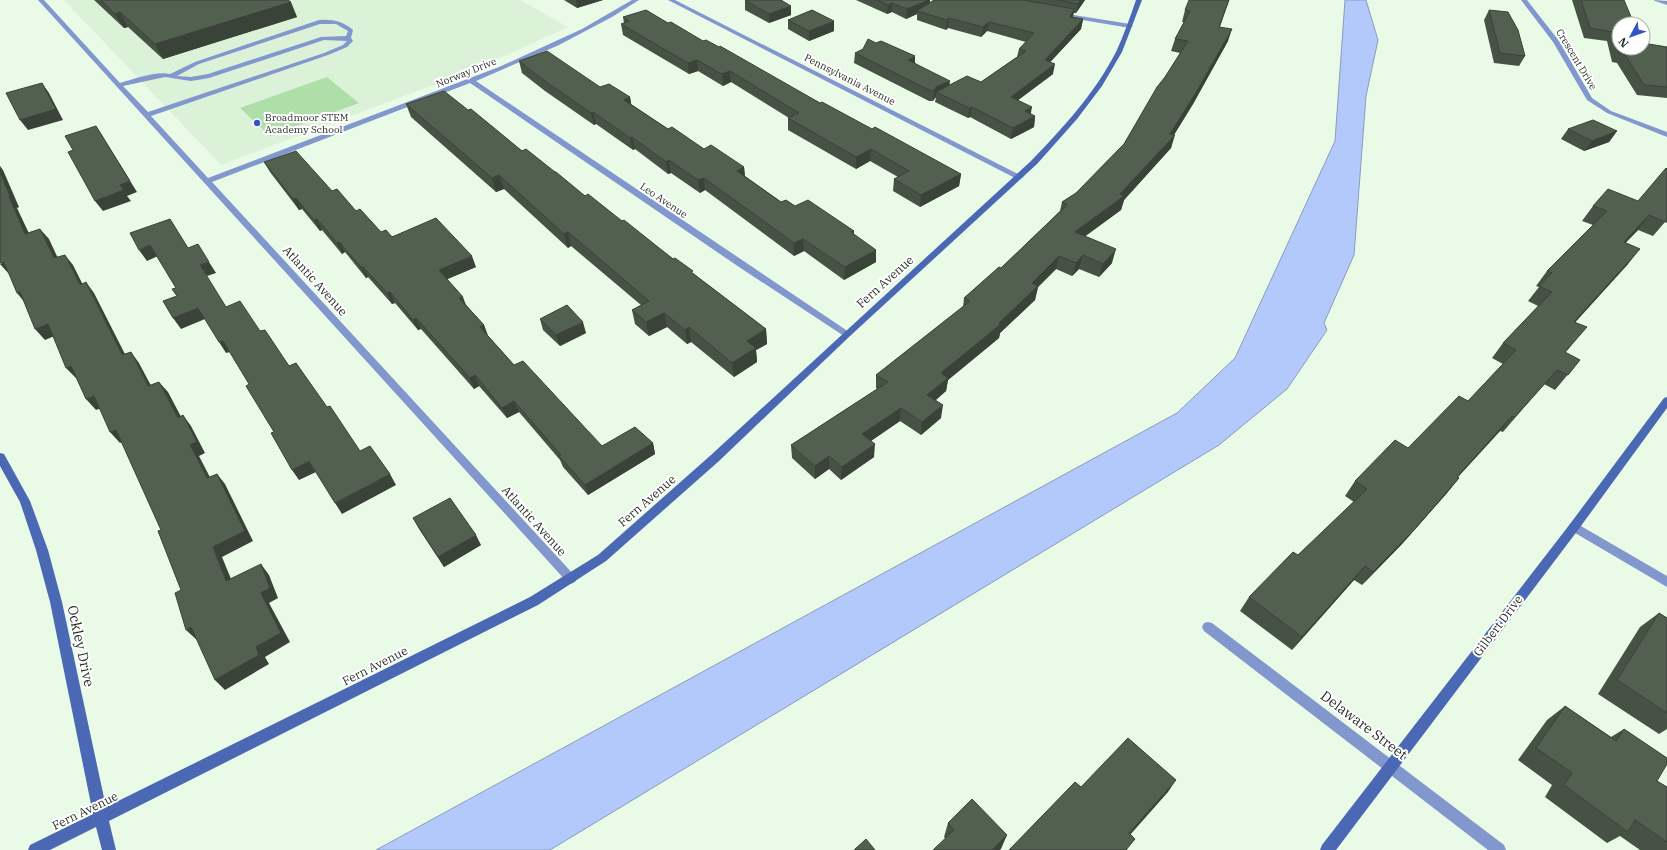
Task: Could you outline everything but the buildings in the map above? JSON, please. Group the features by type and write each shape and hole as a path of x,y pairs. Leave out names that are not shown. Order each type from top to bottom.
{"street":[{"name":"Atlantic Avenue","path":"41,0 571,579"},
{"name":"Norway Drive","path":"207,181 471,81 559,42 606,18 636,0"},
{"name":"Pennsylvania Avenue","path":"671,0 1020,176"},
{"name":"Fern Avenue","path":"36,850 534,601 602,558 715,458 847,334 1020,176 1044,152 1101,82 1118,52 1130,26 1139,0"},
{"name":"Crescent Drive","path":"1524,0 1556,41 1589,99 1609,112 1667,135"},
{"path":"1657,0 1667,3"},
{"path":"1054,14 1130,26"},
{"path":"147,115 326,54 345,46 350,41 348,38 351,31 344,24 330,21 319,22 197,63 172,76"},
{"path":"119,85 146,78 166,75 177,78 191,79 209,76 323,38 348,38"},
{"name":"Leo Avenue","path":"471,81 742,265 847,334"},
{"name":"Gilbert Drive","path":"1327,850 1574,527 1667,401"},
{"name":"Ockley Drive","path":"0,457 25,501 44,558 56,602 109,850"},
{"path":"1574,527 1667,582"},
{"name":"Delaware Street","path":"1208,627 1391,766 1498,850"}],"shaded area":[{"name":"Broadmoor STEM Academy School","path":"64,0 520,0 568,27 496,60 444,81 221,165"}],"green space":[{"path":"327,77 359,103 270,136 240,108"}],"water":[{"path":"1345,0 1366,0 1378,40 1366,96 1354,255 1324,323 1327,330 1287,389 1219,445 550,850 376,850 1177,413 1235,358 1335,141"}],"place":[{"name":"Broadmoor STEM Academy School","path":"257,123"}]}
